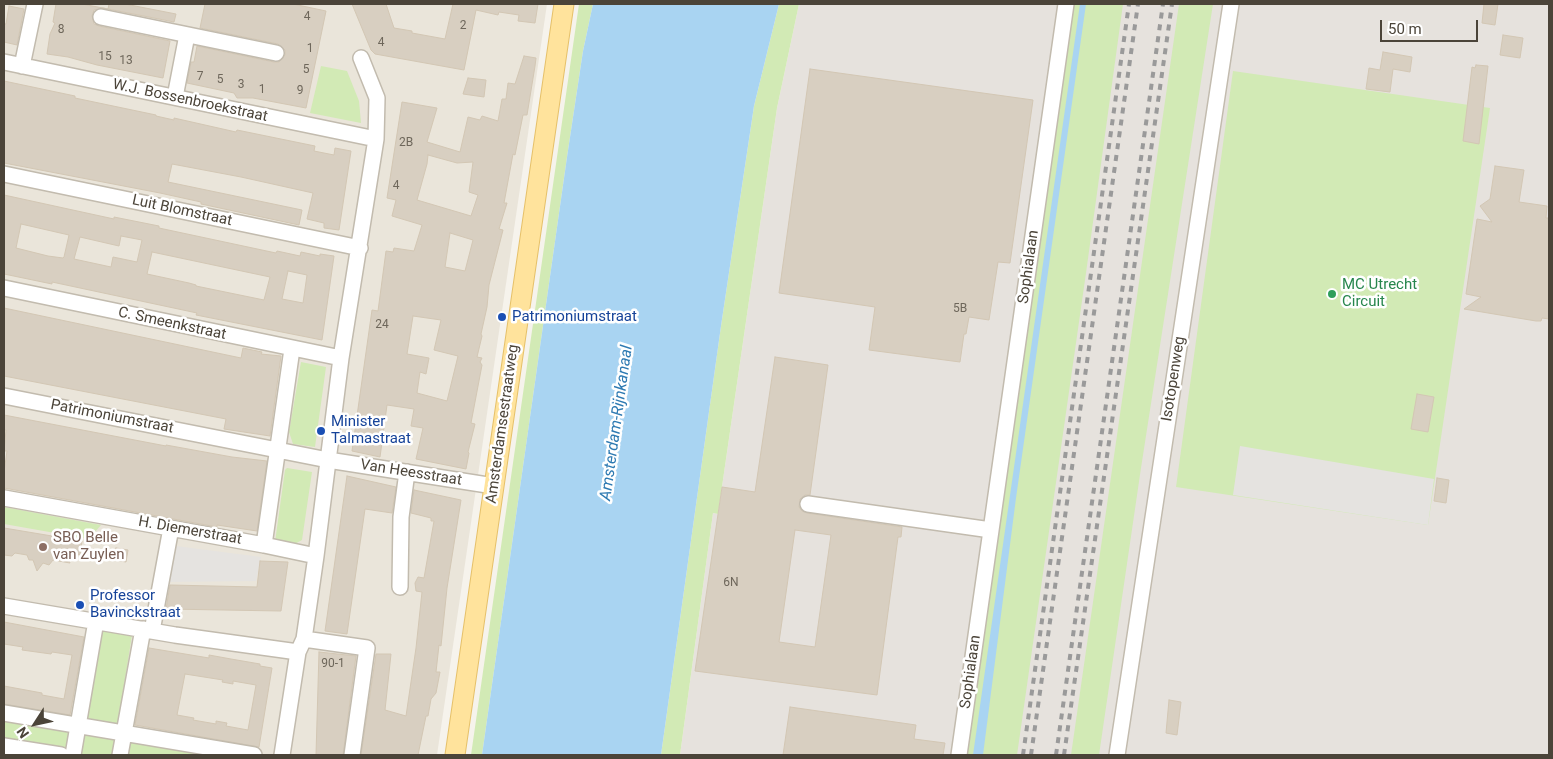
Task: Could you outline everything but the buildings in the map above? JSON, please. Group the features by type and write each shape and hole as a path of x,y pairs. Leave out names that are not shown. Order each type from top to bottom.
{"main road":[{"name":"Amsterdamsestraatweg","path":"455,755 564,4"}],"street":[{"path":"22,66 36,4"},
{"name":"Sophialaan","path":"959,755 1066,4"},
{"name":"Isotopenweg","path":"1117,755 1231,4"},
{"path":"101,17 276,53"},
{"path":"175,98 187,35"},
{"path":"282,755 316,556 341,358 376,138 378,98 361,58"},
{"name":"W.J. Bossenbroekstraat","path":"4,62 376,138"},
{"name":"Luit Blomstraat","path":"4,174 360,248"},
{"name":"C. Smeenkstraat","path":"4,288 341,358"},
{"path":"264,545 292,349"},
{"name":"Patrimoniumstraat","path":"4,396 279,449"},
{"path":"279,449 328,460"},
{"name":"Van Heesstraat","path":"328,460 494,486"},
{"path":"400,587 401,517 407,472"},
{"name":"H. Diemerstraat","path":"4,498 316,556"},
{"path":"808,504 991,530"},
{"path":"120,755 171,528"},
{"path":"4,606 148,630 301,645 367,648 352,755"},
{"path":"73,755 96,622"},
{"path":"4,713 254,755"},
{"path":"4,746 61,755"}],"shaded area":[{"path":"4,4 547,4 437,755 4,755"},
{"path":"799,4 1549,4 1549,755 680,755 713,513 718,514 777,108"},
{"path":"1240,446 1434,479 1428,525 1233,495"},
{"path":"168,545 261,557 256,581 162,582"}],"green space":[{"path":"579,4 593,4 583,51 567,157 482,755 471,755"},
{"path":"779,4 799,4 777,108 718,514 713,513 680,755 661,755 754,106"},
{"path":"1073,4 1123,4 1086,273 1017,755 966,755"},
{"path":"1179,4 1213,4 1141,468 1099,755 1071,755"},
{"path":"321,66 347,71 359,101 361,123 310,113"},
{"name":"MC Utrecht Circuit","path":"1233,71 1490,108 1428,525 1176,487"},
{"path":"301,362 326,367 315,447 293,444 289,432"},
{"path":"287,468 312,472 302,540 293,545 275,542 285,470"},
{"path":"4,507 101,525 89,539 4,524"},
{"path":"98,630 132,635 117,730 84,723"},
{"path":"4,717 75,730 71,753 4,743"},
{"path":"83,731 115,736 112,755 79,754"},
{"path":"125,737 232,755 123,755"}],"water":[{"name":"Amsterdam-Rijnkanaal","path":"593,4 779,4 754,106 661,755 482,755 567,157 583,51"},
{"path":"1080,4 1086,4 1016,498 983,755 973,755"}],"railway":[{"path":"1023,755 1129,4"},
{"path":"1031,755 1138,4"},
{"path":"1056,755 1163,4"},
{"path":"1064,755 1172,4"}],"place":[{"name":"MC Utrecht Circuit","path":"1332,294"},
{"name":"Patrimoniumstraat","path":"502,317"},
{"name":"Minister Talmastraat","path":"321,431"},
{"name":"SBO Belle van Zuylen","path":"43,547"},
{"name":"Professor Bavinckstraat","path":"80,605"}]}
